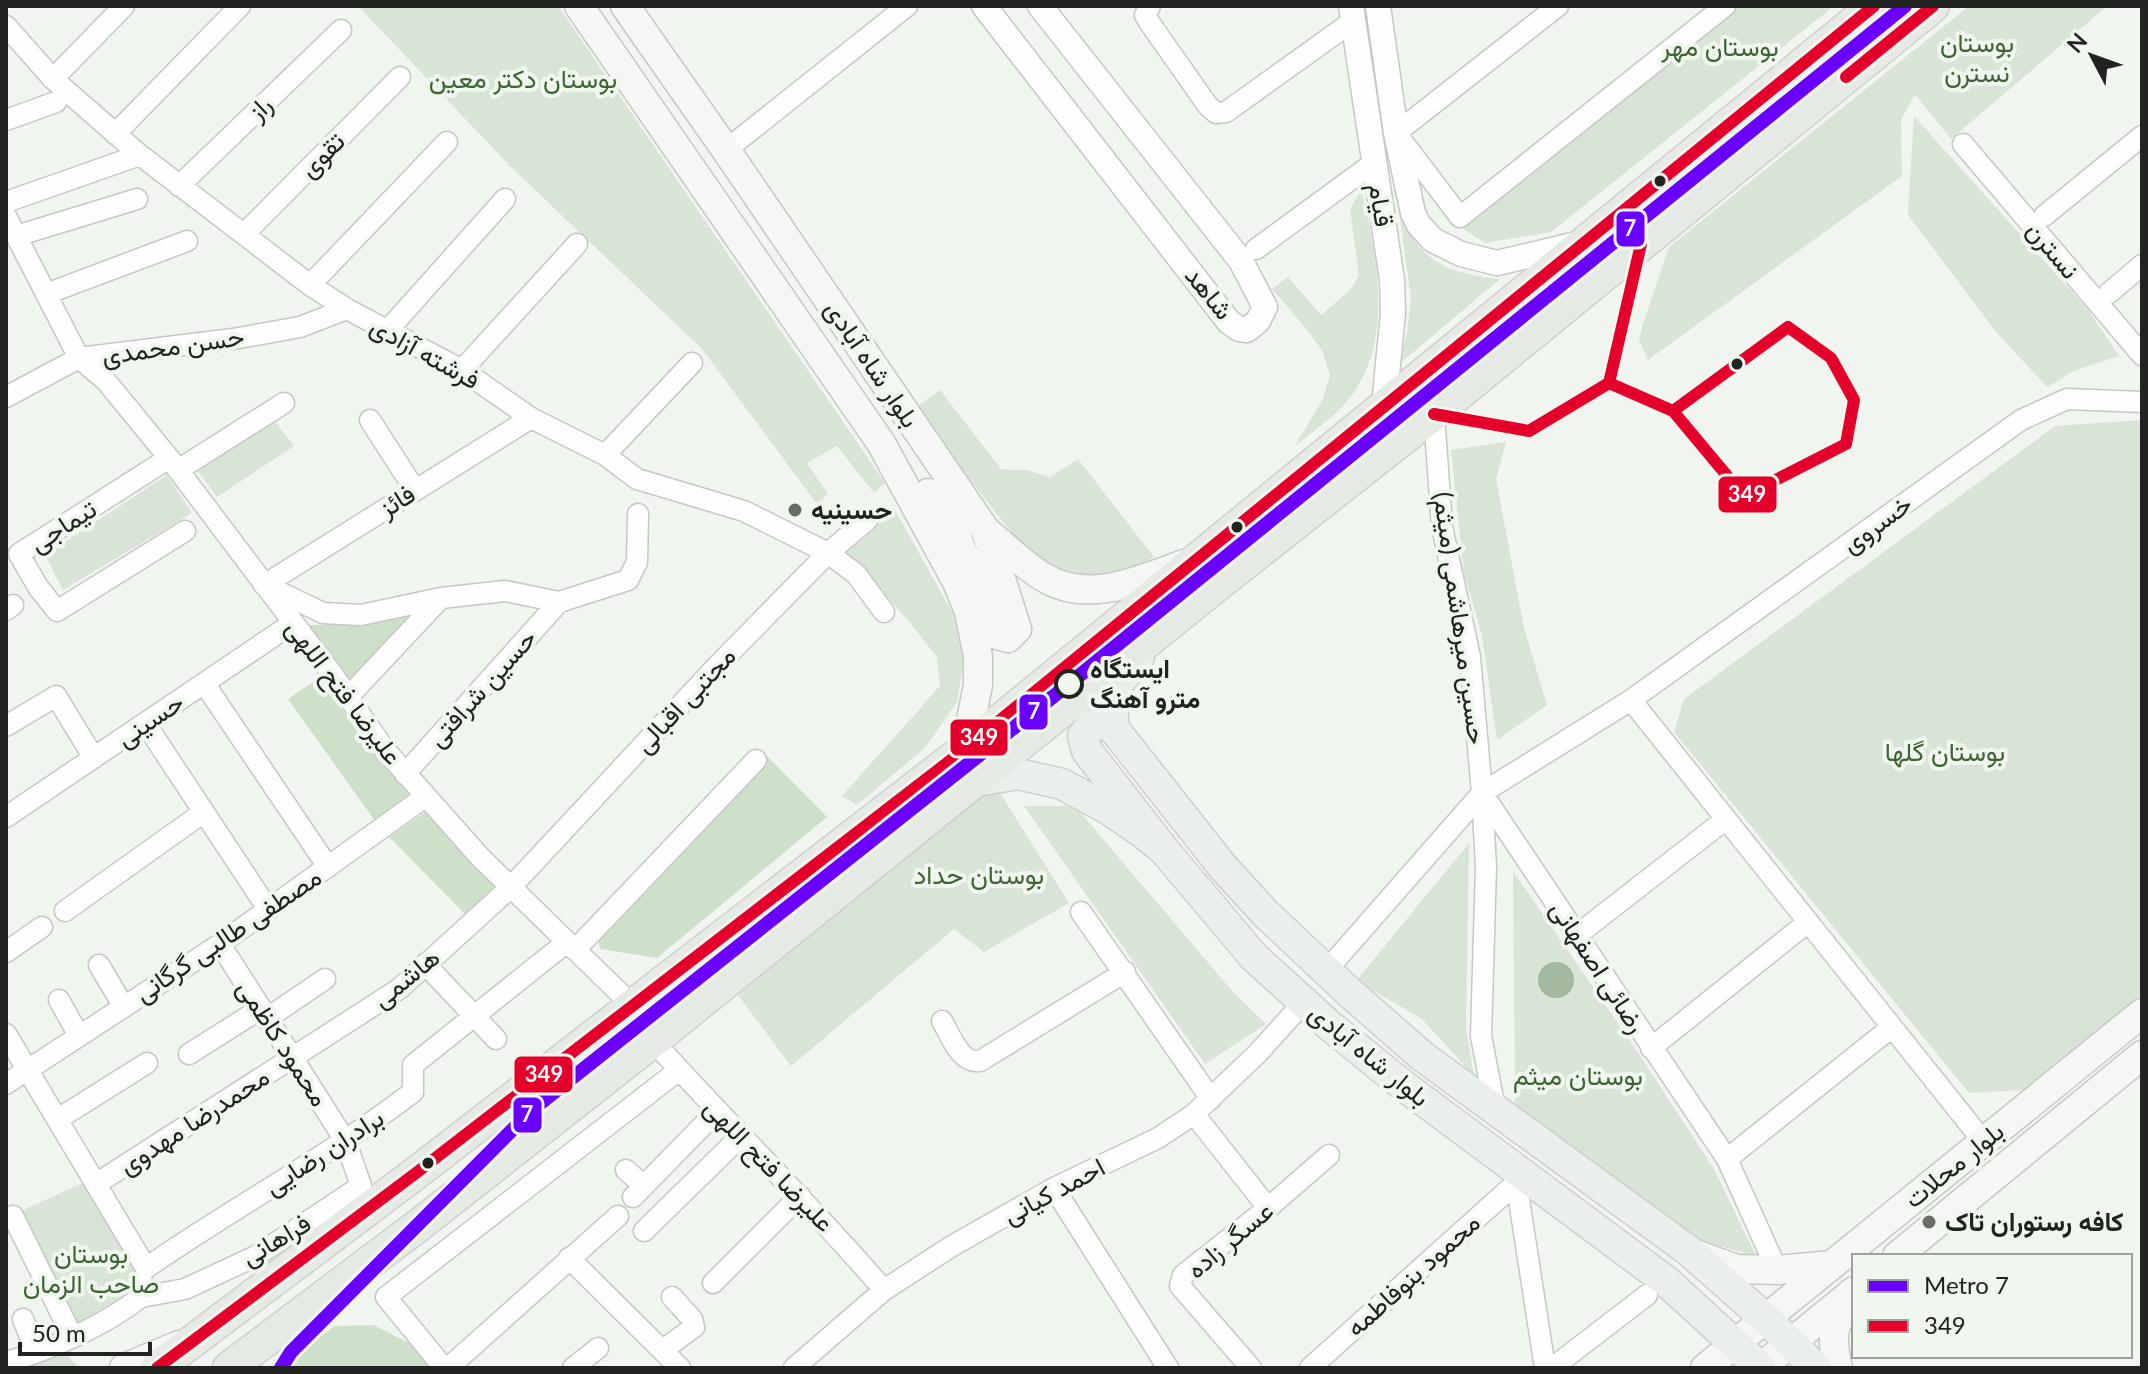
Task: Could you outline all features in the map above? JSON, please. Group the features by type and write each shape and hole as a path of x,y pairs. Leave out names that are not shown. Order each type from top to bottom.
{"highway":[{"path":"229,1368 419,1225 653,1041 1434,414 1933,6"},
{"path":"157,1368 960,753 1871,8 1893,11 1899,21 1889,42"}],"main road":[{"name":"بلوار شاه آبادی","path":"579,6 881,443 957,582 969,612 978,656 978,685 970,725 960,753"},
{"name":"بلوار شاه آبادی","path":"625,6 986,531 1044,578 1070,590 1105,589 1142,580 1196,559"},
{"path":"881,443 927,492 958,540 997,635 1008,638 1017,629 986,531"},
{"path":"1114,729 1111,693 1156,635"},
{"path":"1114,729 1103,722 1092,725 1083,736 1087,751 1164,850"},
{"name":"بلوار شاه آبادی","path":"1114,729 1265,913 1326,971 1422,1056 1689,1251 1816,1368"},
{"name":"بلوار شاه آبادی","path":"976,781 1018,774 1062,784 1108,809 1164,850 1254,957 1303,1003 1515,1174 1666,1281 1760,1368"},
{"name":"بلوار محلات","path":"1705,1368 2142,1013"},
{"name":"بلوار محلات","path":"1899,1254 2142,1055"},
{"path":"1689,1251 1737,1269 1777,1270 1832,1265"},
{"path":"1760,1368 1852,1295"},
{"path":"1838,1368 1834,1323 1852,1296"},
{"path":"124,1368 194,1338"}],"street":[{"path":"53,79 124,6"},
{"path":"115,134 240,6"},
{"path":"726,150 907,6"},
{"name":"شاهد","path":"984,6 1229,322 1247,330 1258,321 1265,307 1241,261 1040,6"},
{"name":"قیام","path":"1378,6 1396,133 1413,213 1419,225 1433,240 1461,254 1497,263 1583,243"},
{"path":"1558,6 1396,133 1460,217 1725,6"},
{"path":"1148,10 1208,106 1216,113 1226,112 1352,14"},
{"name":"قیام","path":"1352,14 1392,280 1393,313 1384,405"},
{"name":"فرشته آزادی","path":"6,26 53,79 115,134 310,285 347,309 462,370 531,418 605,455 637,479 744,511 828,553 856,574 884,612"},
{"name":"راز","path":"179,186 341,30"},
{"name":"تقوی","path":"245,233 400,77"},
{"path":"6,120 56,102"},
{"path":"2044,216 2142,136"},
{"path":"310,285 447,142"},
{"name":"نسترن","path":"1963,144 2142,355"},
{"path":"6,202 140,155"},
{"path":"1256,249 1376,172 1393,185 1406,178"},
{"path":"16,236 137,199"},
{"path":"387,331 505,199"},
{"path":"6,216 79,358"},
{"path":"46,294 187,241"},
{"path":"462,370 577,244"},
{"path":"2109,293 2142,265"},
{"name":"حسن محمدی","path":"6,397 79,358 233,339 300,327 347,309"},
{"name":"علیرضا فتح‌ اللهی","path":"79,358 106,381 173,464 405,774 511,887 633,1006"},
{"path":"605,455 692,363"},
{"name":"خسروی","path":"1326,971 1482,793 1631,700 2021,420 2067,399 2142,402"},
{"path":"173,464 284,403"},
{"name":"حسین میرهاشمی (میثم)","path":"1434,414 1442,527 1470,657 1482,793 1486,867 1481,1036 1495,1109"},
{"name":"فائز","path":"264,585 531,418"},
{"path":"370,420 415,490"},
{"name":"تیماجی","path":"173,464 19,554 38,587 57,611 185,531"},
{"path":"264,585 323,613 361,615 441,598 505,591 559,602 628,580 637,562 638,514"},
{"name":"مجتبی اقبالی","path":"511,887 716,667 828,553 867,520"},
{"path":"348,697 441,598"},
{"name":"حسین شرافتی","path":"405,774 559,602"},
{"name":"حسینی","path":"6,817 293,623"},
{"path":"204,683 328,867"},
{"path":"6,726 56,696 94,758"},
{"path":"1631,700 1983,1141"},
{"path":"145,723 268,909"},
{"path":"474,1016 571,946 756,760"},
{"name":"رضائی اصفهانی","path":"1482,793 1727,1159 1777,1270"},
{"name":"مصطفی طالبی گرگانی","path":"6,1084 220,944 425,797"},
{"path":"65,911 204,812"},
{"path":"1577,935 1726,819"},
{"name":"هاشمی","path":"292,1057 399,989 511,887"},
{"path":"1081,912 1211,1099"},
{"path":"1651,1048 1808,922"},
{"path":"6,952 42,927"},
{"name":"محمود کاظمی","path":"220,944 346,1142"},
{"path":"425,964 496,1039"},
{"path":"99,965 124,1007"},
{"path":"942,1021 965,1059 980,1061 1125,972"},
{"path":"189,1054 325,979"},
{"path":"59,1000 79,1036"},
{"name":"احمد کیانی","path":"794,1368 884,1290 952,1246 1054,1188 1158,1138 1194,1114 1258,1053 1303,1003"},
{"name":"برادران رضایی","path":"146,1268 196,1233 346,1142 413,1092 413,1065 474,1016"},
{"path":"1727,1159 1892,1027"},
{"path":"6,1034 146,1268 141,1297"},
{"name":"علیرضا فتح اللهی","path":"653,1041 884,1290"},
{"name":"محمدرضا مهدوی","path":"96,1184 292,1057"},
{"path":"58,1119 147,1063"},
{"path":"618,1216 446,1368 386,1297 679,1070"},
{"path":"626,1170 639,1191 717,1111"},
{"path":"1194,1114 1268,1208"},
{"path":"644,1231 740,1137"},
{"name":"فراهانی","path":"6,1362 36,1352 119,1314 141,1297 185,1289 256,1256 361,1186 346,1142"},
{"name":"عسگر زاده","path":"1251,1368 1180,1286 1183,1275 1329,1155"},
{"path":"1515,1174 1545,1368"},
{"name":"محمود بنوفاطمه","path":"1310,1368 1515,1174"},
{"path":"1054,1188 1168,1368"},
{"path":"713,1283 800,1196"},
{"path":"13,1216 72,1336"},
{"path":"569,1258 680,1368"},
{"path":"1552,1368 1647,1295"},
{"path":"663,1350 694,1327 692,1319 672,1297"},
{"path":"23,1319 36,1352"},
{"path":"573,1368 598,1348"}],"green space":[{"name":"بوستان دکتر معین","path":"358,6 558,6 885,483 874,493 837,446 807,463 828,494 817,504 702,349 510,166"},
{"name":"بوستان مهر","path":"1709,6 1834,6 1551,232 1485,243 1445,217"},
{"name":"بوستان نسترن","path":"1969,6 2107,6 1951,139 1915,94 1901,120 1902,176 1648,360 1639,340 1669,247"},
{"path":"1914,116 2089,311 2119,356 2076,370 2047,387 1997,333 1908,215"},
{"path":"1361,190 1377,274 1376,332 1370,359 1359,385 1341,408 1294,447 1322,401 1330,376 1323,352 1272,289 1288,277 1321,315 1352,288 1359,275 1350,209"},
{"path":"1399,212 1417,243 1438,262 1465,273 1500,279 1398,365 1407,333 1411,297"},
{"path":"940,390 1001,469 1026,470 1050,477 1078,459 1154,557 1129,570 1086,580 1052,574 1025,549 913,409"},
{"path":"274,420 294,446 217,497 197,470"},
{"name":"بوستان گلها","path":"2142,420 2142,994 2025,1090 1969,1093 1674,732 1684,699 2055,426"},
{"path":"1506,442 1496,479 1524,628 1547,705 1497,740 1482,635 1464,574 1451,450"},
{"path":"167,475 192,513 63,590 45,555"},
{"path":"895,510 953,614 965,655 957,702 925,748 857,805 842,796 940,686 937,657 906,618 843,550"},
{"name":"بوستان حداد","path":"995,785 1069,903 984,952 954,929 791,1066 738,995"},
{"path":"1024,806 1075,806 1233,992 1266,1024 1205,1064"},
{"path":"1469,843 1466,1028 1474,1076 1421,1018 1356,981"},
{"name":"بوستان میثم","path":"1513,871 1714,1169 1756,1256 1691,1238 1515,1109"},
{"name":"بوستان صاحب الزمان","path":"85,1182 138,1271 134,1293 108,1310 73,1324 21,1211"},
{"path":"65,1353 79,1368 8,1368"}],"shaded area":[{"path":"414,615 350,684 307,625 367,625"},
{"path":"317,679 414,797 375,821 288,699"},
{"path":"768,757 827,817 657,958 600,949 598,937"},
{"path":"427,811 497,884 465,914 389,837"},
{"path":"1556,962 1568,968 1574,980 1568,992 1556,998 1544,992 1538,980 1544,968"},
{"path":"374,1325 420,1349 435,1368 277,1368 335,1326"}],"metro line":[{"name":"7","path":"281,1368 291,1352 533,1109 1069,684 1905,6"}],"transit line":[{"name":"349","path":"157,1368 416,1173 960,753 1874,6"},
{"name":"349","path":"1846,77 1933,6"},
{"name":"349","path":"1434,414 1529,431 1609,383 1641,244"},
{"name":"349","path":"1788,327 1831,358 1854,400 1846,444 1744,496 1673,411 1788,327"},
{"name":"349","path":"1609,383 1673,411"}],"place":[{"name":"حسینیه","path":"795,510"},
{"name":"ایستگاه مترو آهنگ","path":"1069,684"},
{"name":"کافه رستوران تاک","path":"1929,1222"}]}
